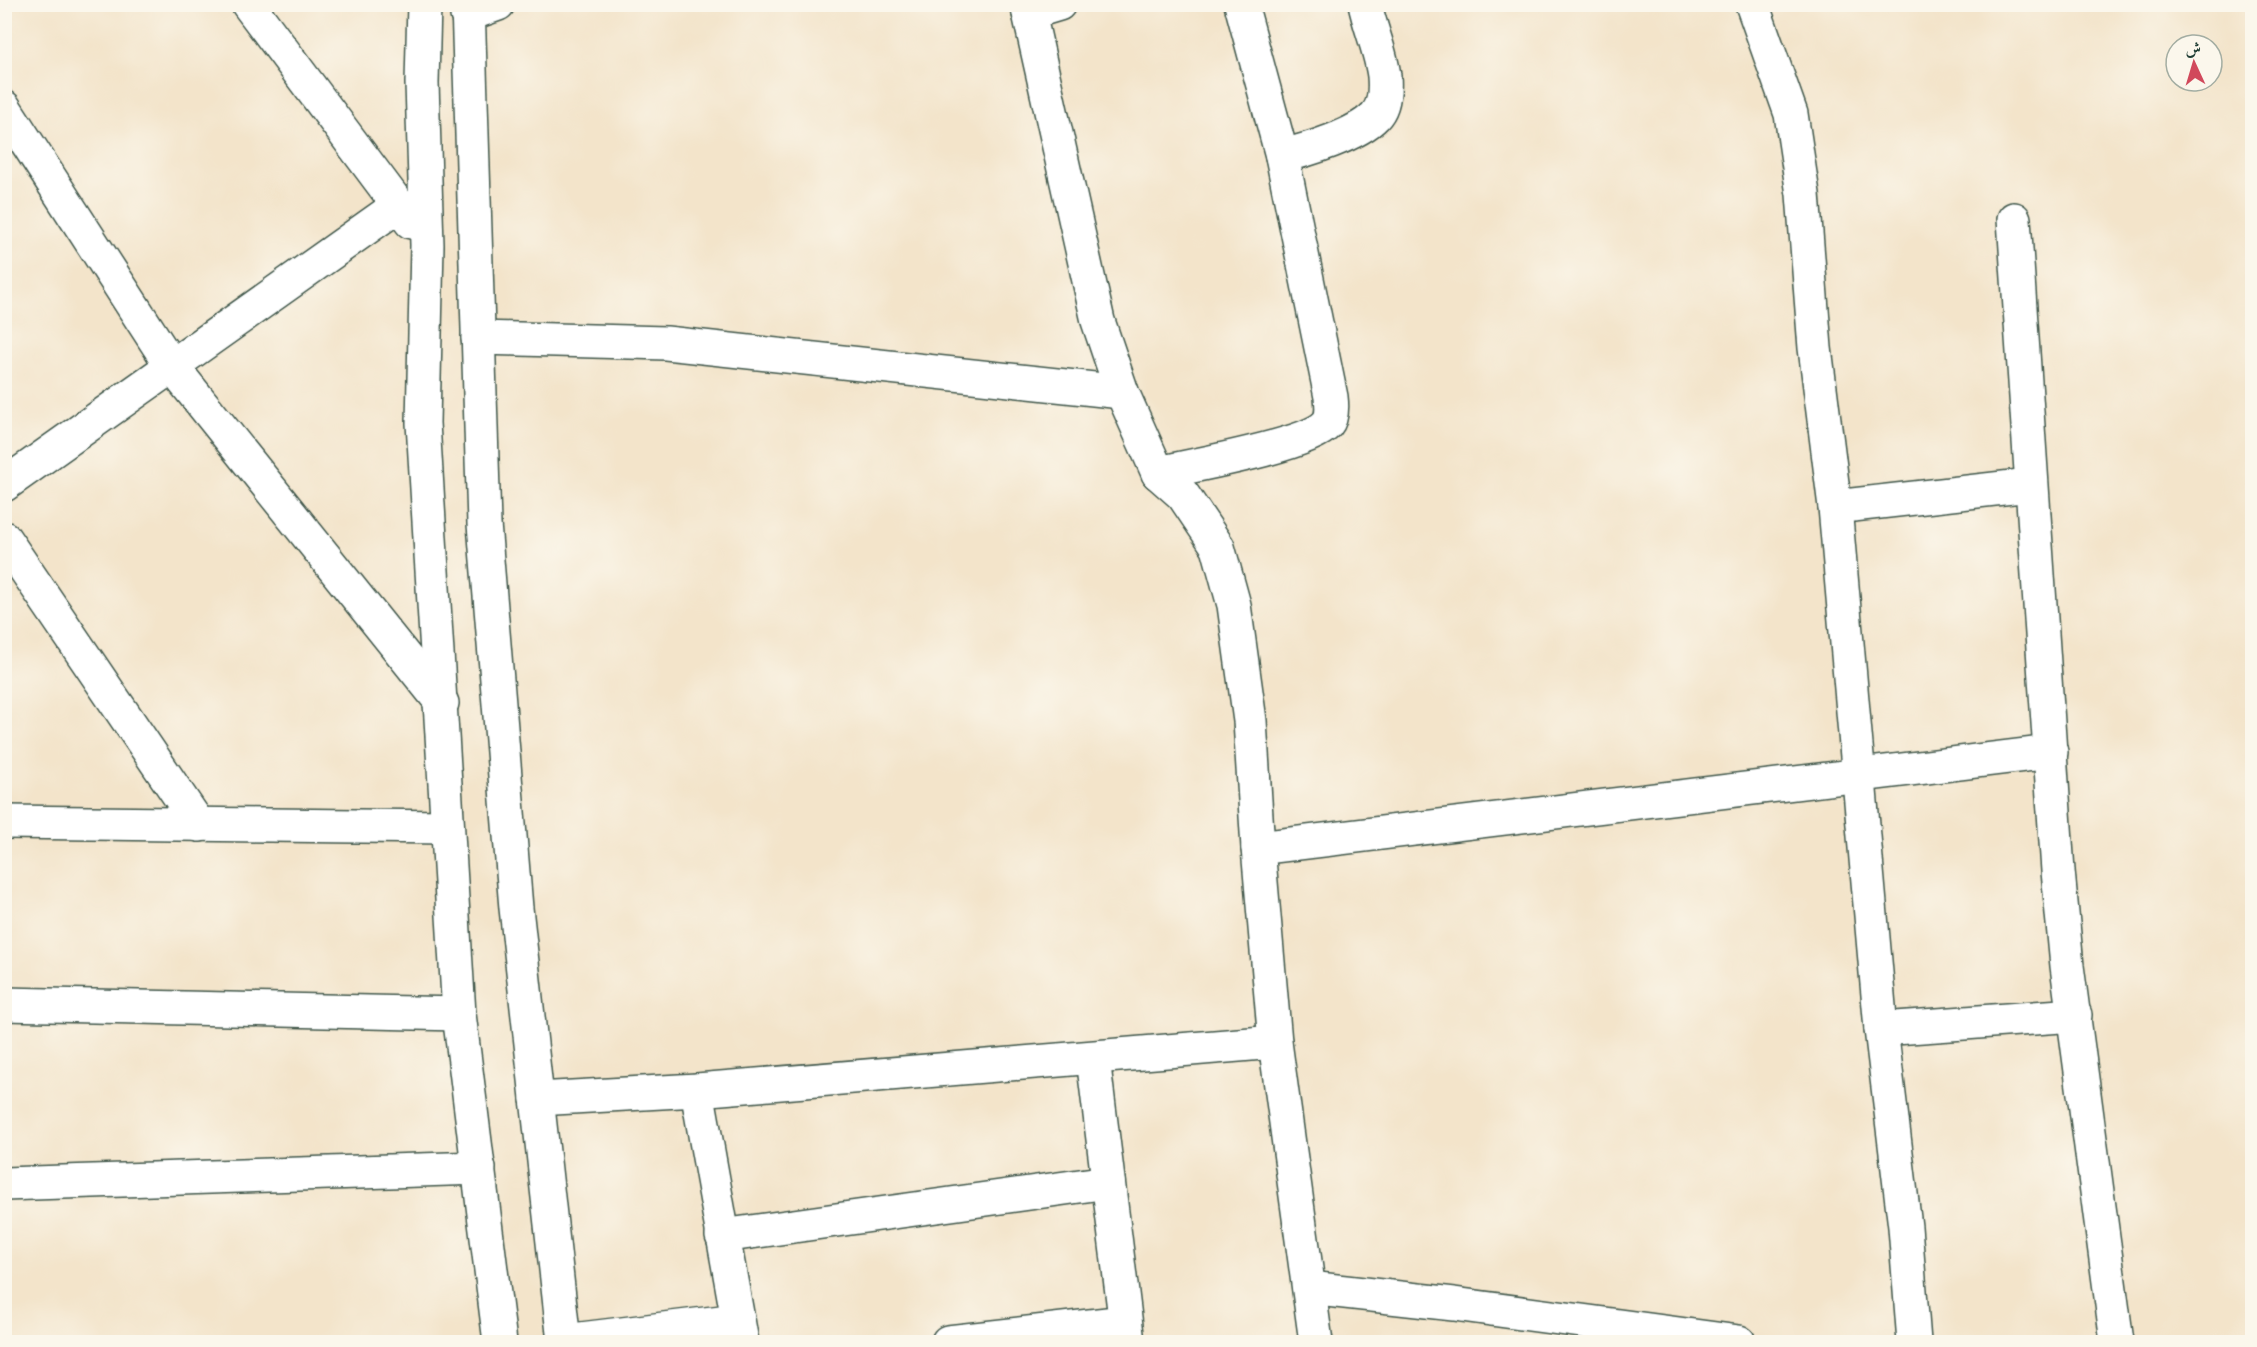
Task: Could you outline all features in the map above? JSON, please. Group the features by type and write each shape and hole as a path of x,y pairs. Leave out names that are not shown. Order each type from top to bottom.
{"street":[{"path":"248,4 399,205 426,245"},
{"path":"424,4 422,83 426,245 423,423 442,703 459,1014 500,1342"},
{"path":"498,4 467,10 484,536 516,908 564,1342 740,1331 697,1090"},
{"path":"1158,473 1281,445 1323,428 1329,421 1331,397 1282,156 1241,4"},
{"path":"1282,156 1305,151 1363,125 1375,116 1381,107 1384,75 1365,4"},
{"path":"1752,4 1791,114 1803,194 1815,348 1835,507 1881,1029 1905,1227 1914,1342"},
{"path":"1038,7 1098,321 1122,392 1158,473 1183,495 1218,547 1234,605 1251,721 1258,848 1275,1042 1316,1342"},
{"path":"4,107 171,365 442,703"},
{"path":"4,485 399,205"},
{"path":"2014,219 2030,485 2059,883 2117,1342"},
{"path":"478,338 666,343 1122,392"},
{"path":"1835,507 2030,485"},
{"path":"4,538 199,825"},
{"path":"1258,848 1859,773 2051,752"},
{"path":"4,822 447,827"},
{"path":"4,1004 459,1014"},
{"path":"1881,1029 2075,1015"},
{"path":"537,1099 697,1090 1275,1042"},
{"path":"948,1342 1126,1332 1093,1058"},
{"path":"4,1184 479,1168"},
{"path":"722,1236 1108,1182"},
{"path":"1309,1288 1454,1304 1739,1342"}]}
